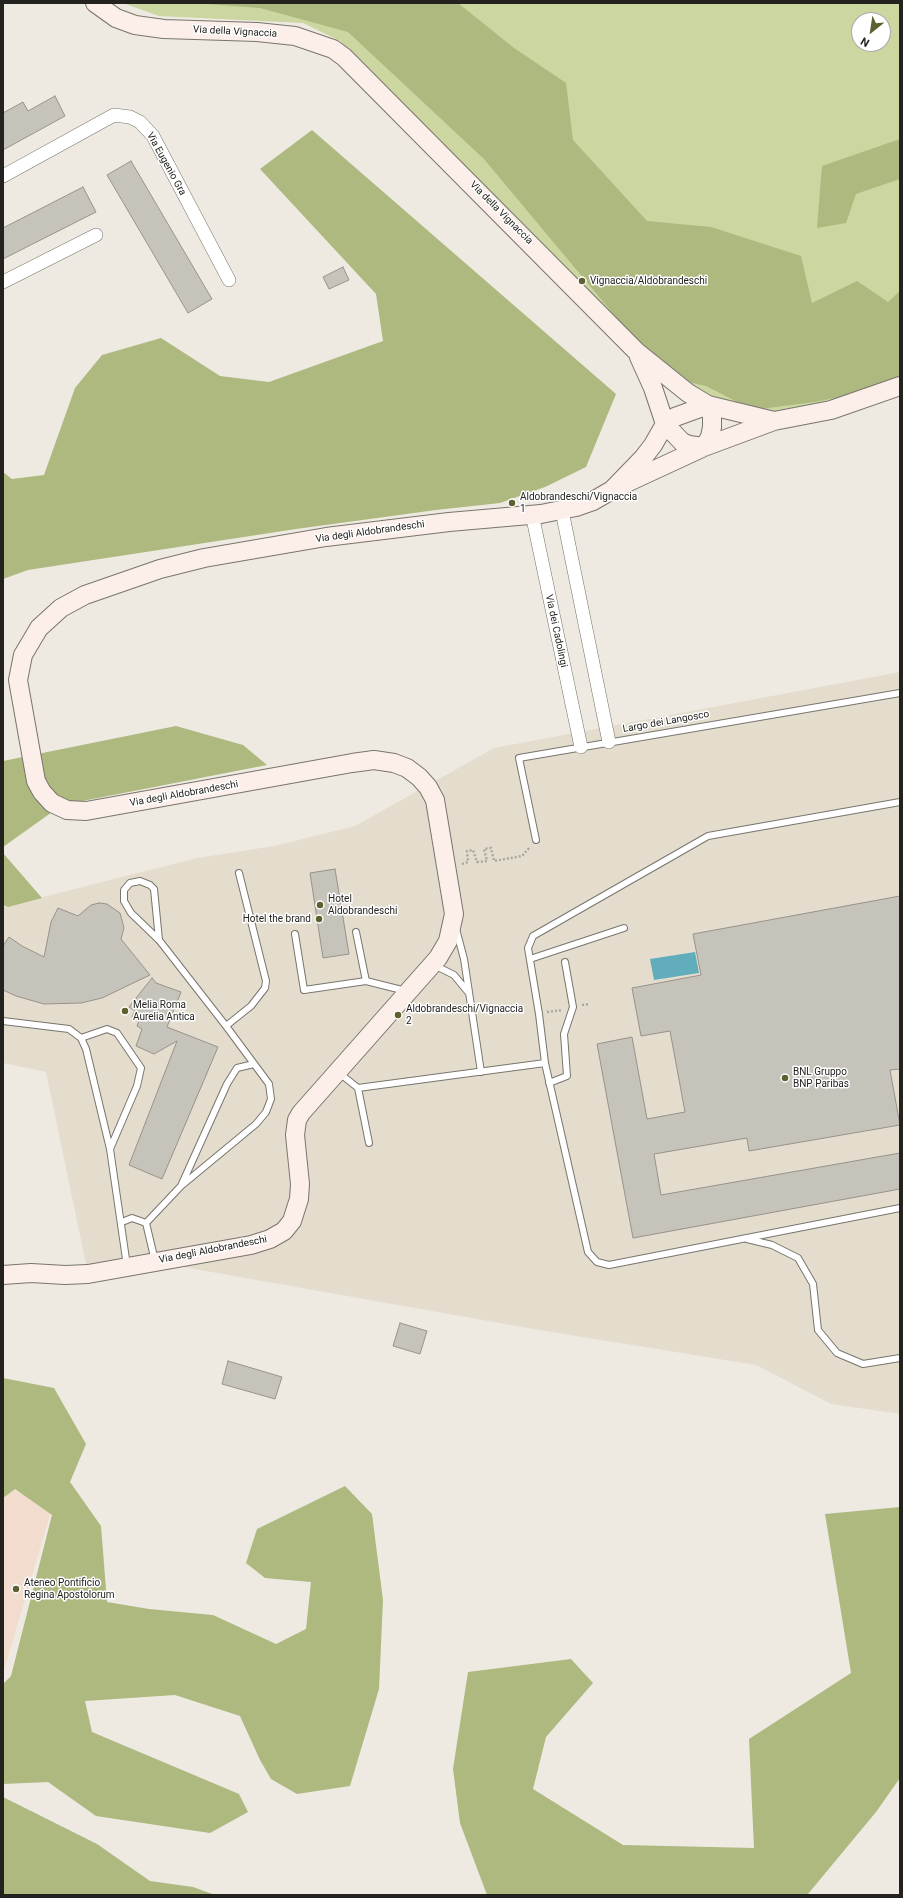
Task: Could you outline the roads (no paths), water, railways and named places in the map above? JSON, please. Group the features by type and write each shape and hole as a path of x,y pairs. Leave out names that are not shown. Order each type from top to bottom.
{"street":[{"name":"Via della Vignaccia","path":"95,3 116,18 135,25 164,29 280,34 307,39 333,49 344,57 378,90 637,352 688,393 708,405 774,421 831,410 900,386"},
{"name":"Via Eugenio Gra","path":"3,176 114,115 130,117 140,122 153,136 229,280"},
{"path":"3,282 96,235"},
{"path":"637,352 654,388 665,424 682,442 704,447"},
{"path":"665,424 675,417 708,405 712,416 712,427 710,437 704,447"},
{"path":"612,490 704,447 774,421"},
{"name":"Via degli Aldobrandeschi","path":"3,1275 32,1273 76,1275 262,1242 278,1235 289,1226 296,1214 299,1199 300,1184 295,1135 297,1120 306,1106 433,965 443,952 454,921 454,908 448,867 437,807 431,791 423,780 411,770 400,764 385,760 352,763 86,811 71,811 60,808 47,798 36,781 18,680 21,661 28,645 39,628 61,608 94,592 160,569 204,558 326,537 449,522 562,511 585,504 612,490 643,458 665,424"},
{"path":"562,511 609,742"},
{"name":"Via dei Cadolingi","path":"532,514 581,747"}],"lane":[{"name":"Largo dei Langosco","path":"536,840 518,758 900,693"},
{"path":"900,802 708,836 532,936 528,948 539,1014 544,1062 588,1252 597,1262 609,1265 900,1208"},
{"path":"226,1026 250,1006 264,988 266,981 239,873"},
{"path":"146,1223 181,1186 256,1124 266,1112 271,1099 269,1084 226,1026 159,940 131,913 124,901 124,890 130,883 135,881 146,882 154,889 159,940"},
{"path":"454,921 464,958 480,1072"},
{"path":"530,959 624,928"},
{"path":"356,932 366,981"},
{"path":"294,934 304,990 366,981 409,992"},
{"path":"549,1083 567,1076 564,1034 573,1007 565,962"},
{"path":"433,965 454,975 468,992"},
{"path":"3,1021 69,1029 81,1038 86,1050 110,1149 122,1222 127,1267"},
{"path":"81,1038 107,1029 117,1033 140,1068 137,1086 110,1149"},
{"path":"358,1088 544,1062"},
{"path":"181,1186 227,1084 237,1068 254,1064"},
{"path":"337,1071 358,1088 369,1143"},
{"path":"122,1222 132,1218 146,1223"},
{"path":"146,1223 155,1262"},
{"path":"746,1238 772,1245 798,1258 813,1284 818,1330 837,1353 863,1364 900,1358"}],"water":[{"path":"695,952 699,973 654,980 650,959"}],"place":[{"name":"Vignaccia/Aldobrandeschi","path":"582,281"},
{"name":"Aldobrandeschi/Vignaccia 1","path":"512,503"},
{"name":"Hotel Aldobrandeschi","path":"320,905"},
{"name":"Hotel the brand","path":"319,919"},
{"name":"Melia Roma Aurelia Antica","path":"125,1011"},
{"name":"Aldobrandeschi/Vignaccia 2","path":"398,1015"},
{"name":"BNL Gruppo BNP Paribas","path":"785,1078"},
{"name":"Ateneo Pontificio Regina Apostolorum","path":"16,1589"}]}
